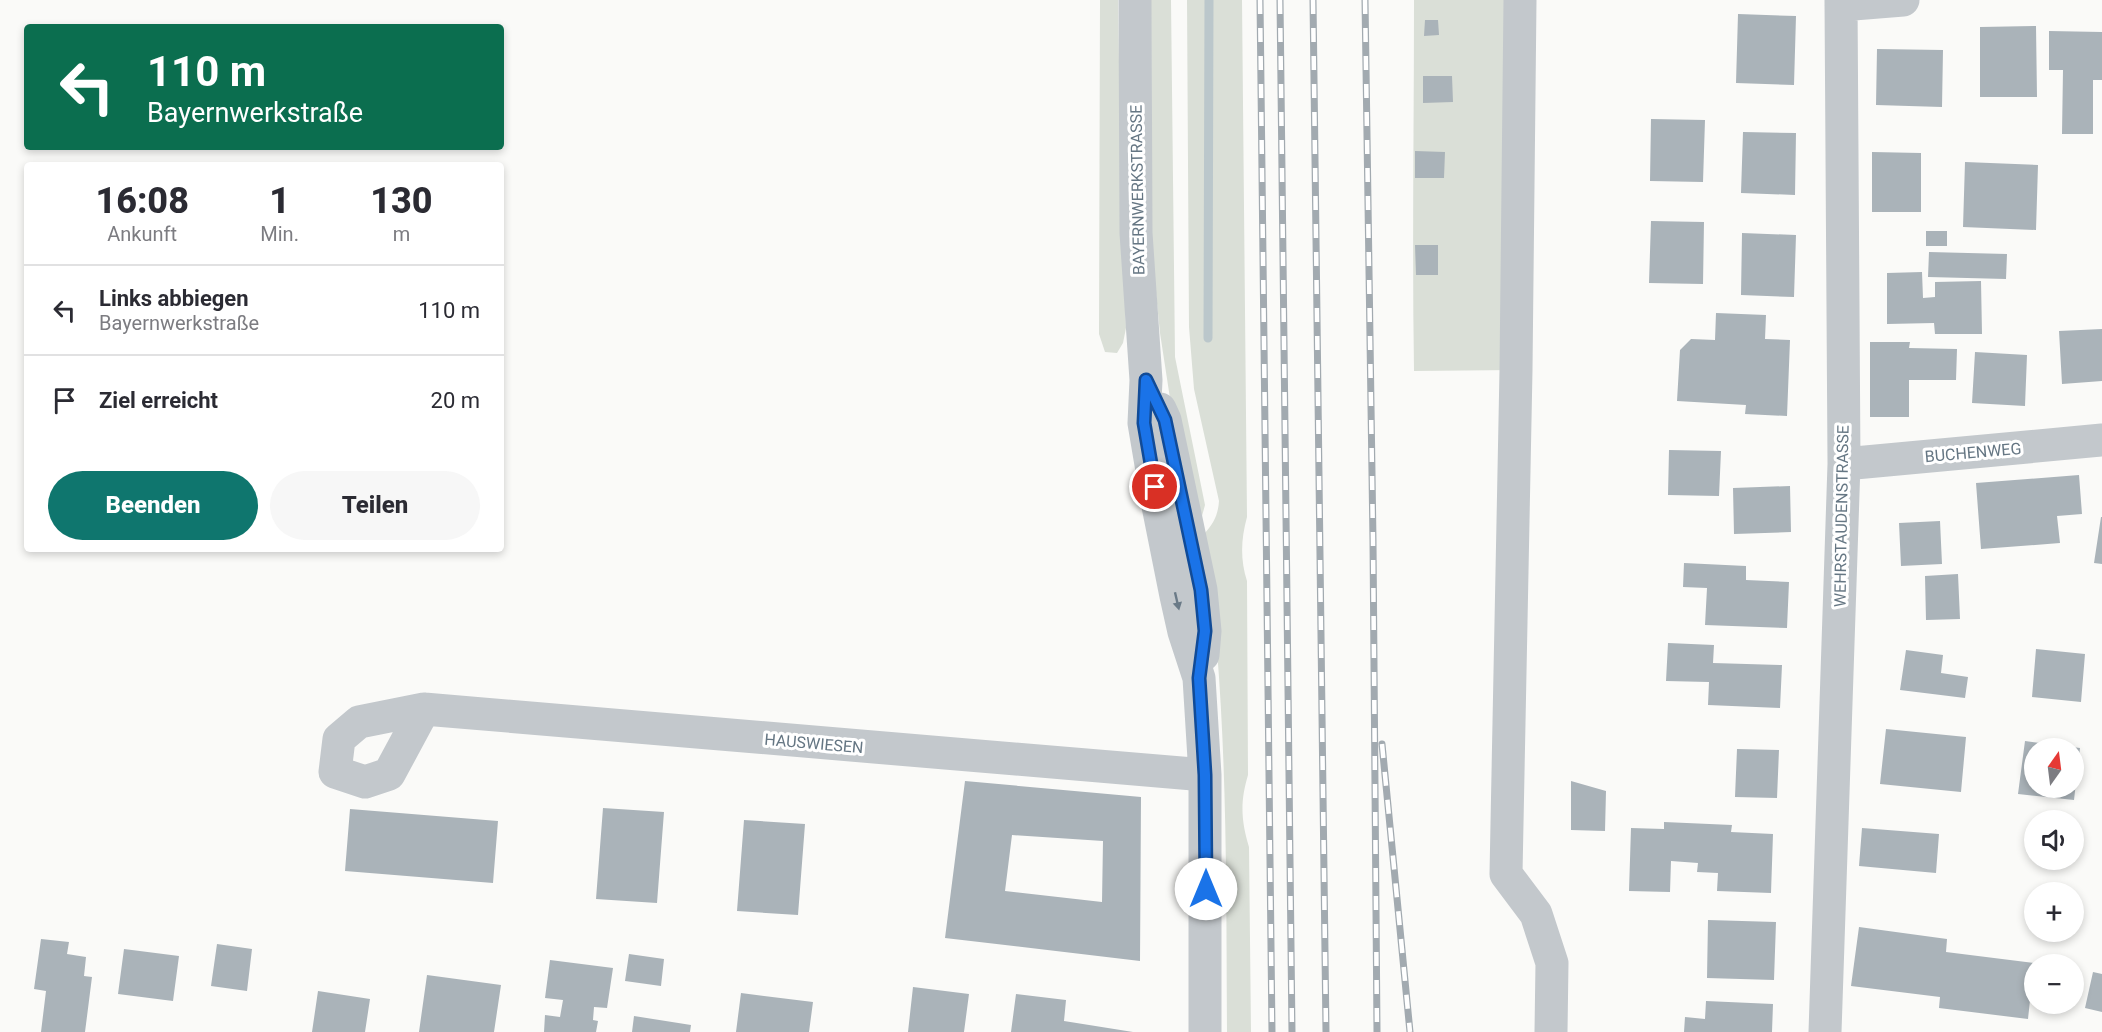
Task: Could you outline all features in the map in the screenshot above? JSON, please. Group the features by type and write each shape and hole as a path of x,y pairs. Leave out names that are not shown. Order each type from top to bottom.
{"street":[{"name":"BAYERNWERKSTRASSE","path":"1135,0 1136,233 1146,380 1144,423 1176,596 1184,632 1199,678 1205,775 1205,1032"},
{"path":"1520,0 1516,382 1506,874 1536,914 1552,963 1551,1032"},
{"path":"1840,2 1903,0"},
{"name":"WEHRSTAUDENSTRASSE","path":"1826,1032 1844,464 1840,2"},
{"name":"BUCHENWEG","path":"1844,464 2102,440"},
{"name":"HAUSWIESEN","path":"424,709 1205,775"}],"shaded area":[{"path":"1100,0 1118,0 1126,328 1123,343 1117,353 1105,352 1099,334"},
{"path":"1151,0 1171,0 1175,357 1205,505 1202,516 1177,444 1160,333 1152,253"},
{"path":"1187,0 1242,0 1247,517 1242,549 1247,581 1248,775 1242,811 1249,847 1251,1032 1227,1032 1226,845 1222,720 1212,595 1204,534 1218,511 1219,501 1194,389 1189,327"},
{"path":"1414,0 1520,0 1516,370 1414,371"}],"building":[{"path":"1738,14 1796,16 1794,85 1736,83"},
{"path":"1425,20 1438,20 1439,35 1424,36"},
{"path":"2036,26 2037,97 1980,97 1980,27"},
{"path":"2049,31 2102,32 2102,80 2093,80 2093,134 2062,134 2063,70 2049,70"},
{"path":"1877,49 1943,50 1942,107 1876,105"},
{"path":"1423,76 1452,76 1453,102 1423,103"},
{"path":"1651,119 1705,120 1703,182 1650,181"},
{"path":"1743,132 1796,133 1795,195 1741,193"},
{"path":"1415,151 1445,152 1444,178 1415,178"},
{"path":"1872,152 1921,153 1921,212 1872,212"},
{"path":"1965,162 2038,165 2036,230 1963,227"},
{"path":"1651,221 1704,222 1703,284 1649,283"},
{"path":"1926,231 1947,231 1947,246 1926,246"},
{"path":"1742,233 1796,235 1794,297 1741,295"},
{"path":"1415,245 1438,245 1438,275 1416,275"},
{"path":"1929,252 2007,254 2006,279 1928,277"},
{"path":"1922,272 1923,298 1935,297 1935,282 1981,281 1982,334 1935,334 1934,323 1887,324 1887,273"},
{"path":"1716,313 1766,315 1765,339 1790,340 1787,416 1745,414 1746,405 1677,401 1680,350 1691,339 1715,340"},
{"path":"2102,329 2102,381 2062,384 2059,331"},
{"path":"1870,342 1910,342 1909,348 1957,349 1956,380 1909,380 1909,417 1870,417"},
{"path":"1975,352 2027,355 2025,406 1972,403"},
{"path":"1669,450 1721,451 1719,496 1668,495"},
{"path":"2079,475 2082,514 2057,516 2060,543 1981,549 1976,483"},
{"path":"1790,486 1791,532 1734,534 1733,488"},
{"path":"2102,517 2102,564 2094,563"},
{"path":"1940,521 1942,564 1901,566 1899,523"},
{"path":"1684,563 1746,566 1746,580 1789,582 1787,628 1705,625 1707,588 1683,587"},
{"path":"1958,574 1960,619 1926,620 1925,576"},
{"path":"1668,643 1714,645 1713,663 1782,665 1780,708 1708,705 1709,682 1666,681"},
{"path":"2036,649 2085,654 2081,702 2032,697"},
{"path":"1906,650 1943,655 1941,673 1968,677 1965,698 1900,690"},
{"path":"1886,729 1966,737 1961,792 1880,784"},
{"path":"1737,749 1779,750 1777,798 1735,797"},
{"path":"2024,749 2024,795 2018,794"},
{"path":"965,781 1141,797 1140,961 945,938","holes":["1012,835 1103,841 1102,902 1005,891"]},
{"path":"1571,781 1606,791 1605,831 1571,830"},
{"path":"603,808 664,812 657,903 596,899"},
{"path":"350,809 498,821 493,883 345,871"},
{"path":"744,820 805,824 798,915 737,911"},
{"path":"1664,822 1732,825 1731,832 1773,834 1771,893 1717,891 1718,873 1697,872 1698,863 1671,861 1670,892 1629,891 1631,828 1664,829"},
{"path":"1862,828 1939,834 1936,873 1859,866"},
{"path":"1708,920 1776,922 1774,980 1707,978"},
{"path":"1859,927 1947,939 1946,952 2024,962 2024,1014 2029,1014 2028,1019 1939,1008 1940,997 1851,986"},
{"path":"41,939 69,942 67,954 86,957 84,976 92,977 85,1032 41,1032 46,991 34,989"},
{"path":"217,944 252,949 247,991 211,986"},
{"path":"124,949 179,956 173,1001 118,994"},
{"path":"629,954 664,959 661,986 625,981"},
{"path":"550,960 613,968 607,1008 594,1007 593,1020 598,1021 596,1032 544,1032 545,1015 560,1017 563,1000 545,998"},
{"path":"2093,972 2102,974 2102,1012 2085,1008"},
{"path":"427,975 501,985 494,1032 419,1032"},
{"path":"913,987 969,994 964,1032 908,1032"},
{"path":"318,991 370,999 365,1032 312,1032"},
{"path":"741,993 813,1002 809,1032 736,1032"},
{"path":"1016,994 1066,1000 1064,1021 1133,1032 1011,1032"},
{"path":"1706,1001 1773,1004 1772,1032 1684,1032 1685,1017 1705,1019"},
{"path":"634,1016 691,1025 690,1032 632,1032"}],"waterway":[{"path":"1208,338 1209,0"}],"railway":[{"path":"1260,0 1272,1032"},
{"path":"1280,0 1292,1032"},
{"path":"1313,0 1326,1032"},
{"path":"1365,0 1377,1032"},
{"path":"1382,744 1410,1032"}],"route":[{"path":"1155,487 1144,423 1146,380 1165,420 1201,590 1205,631 1199,678 1205,775 1206,889"}]}
